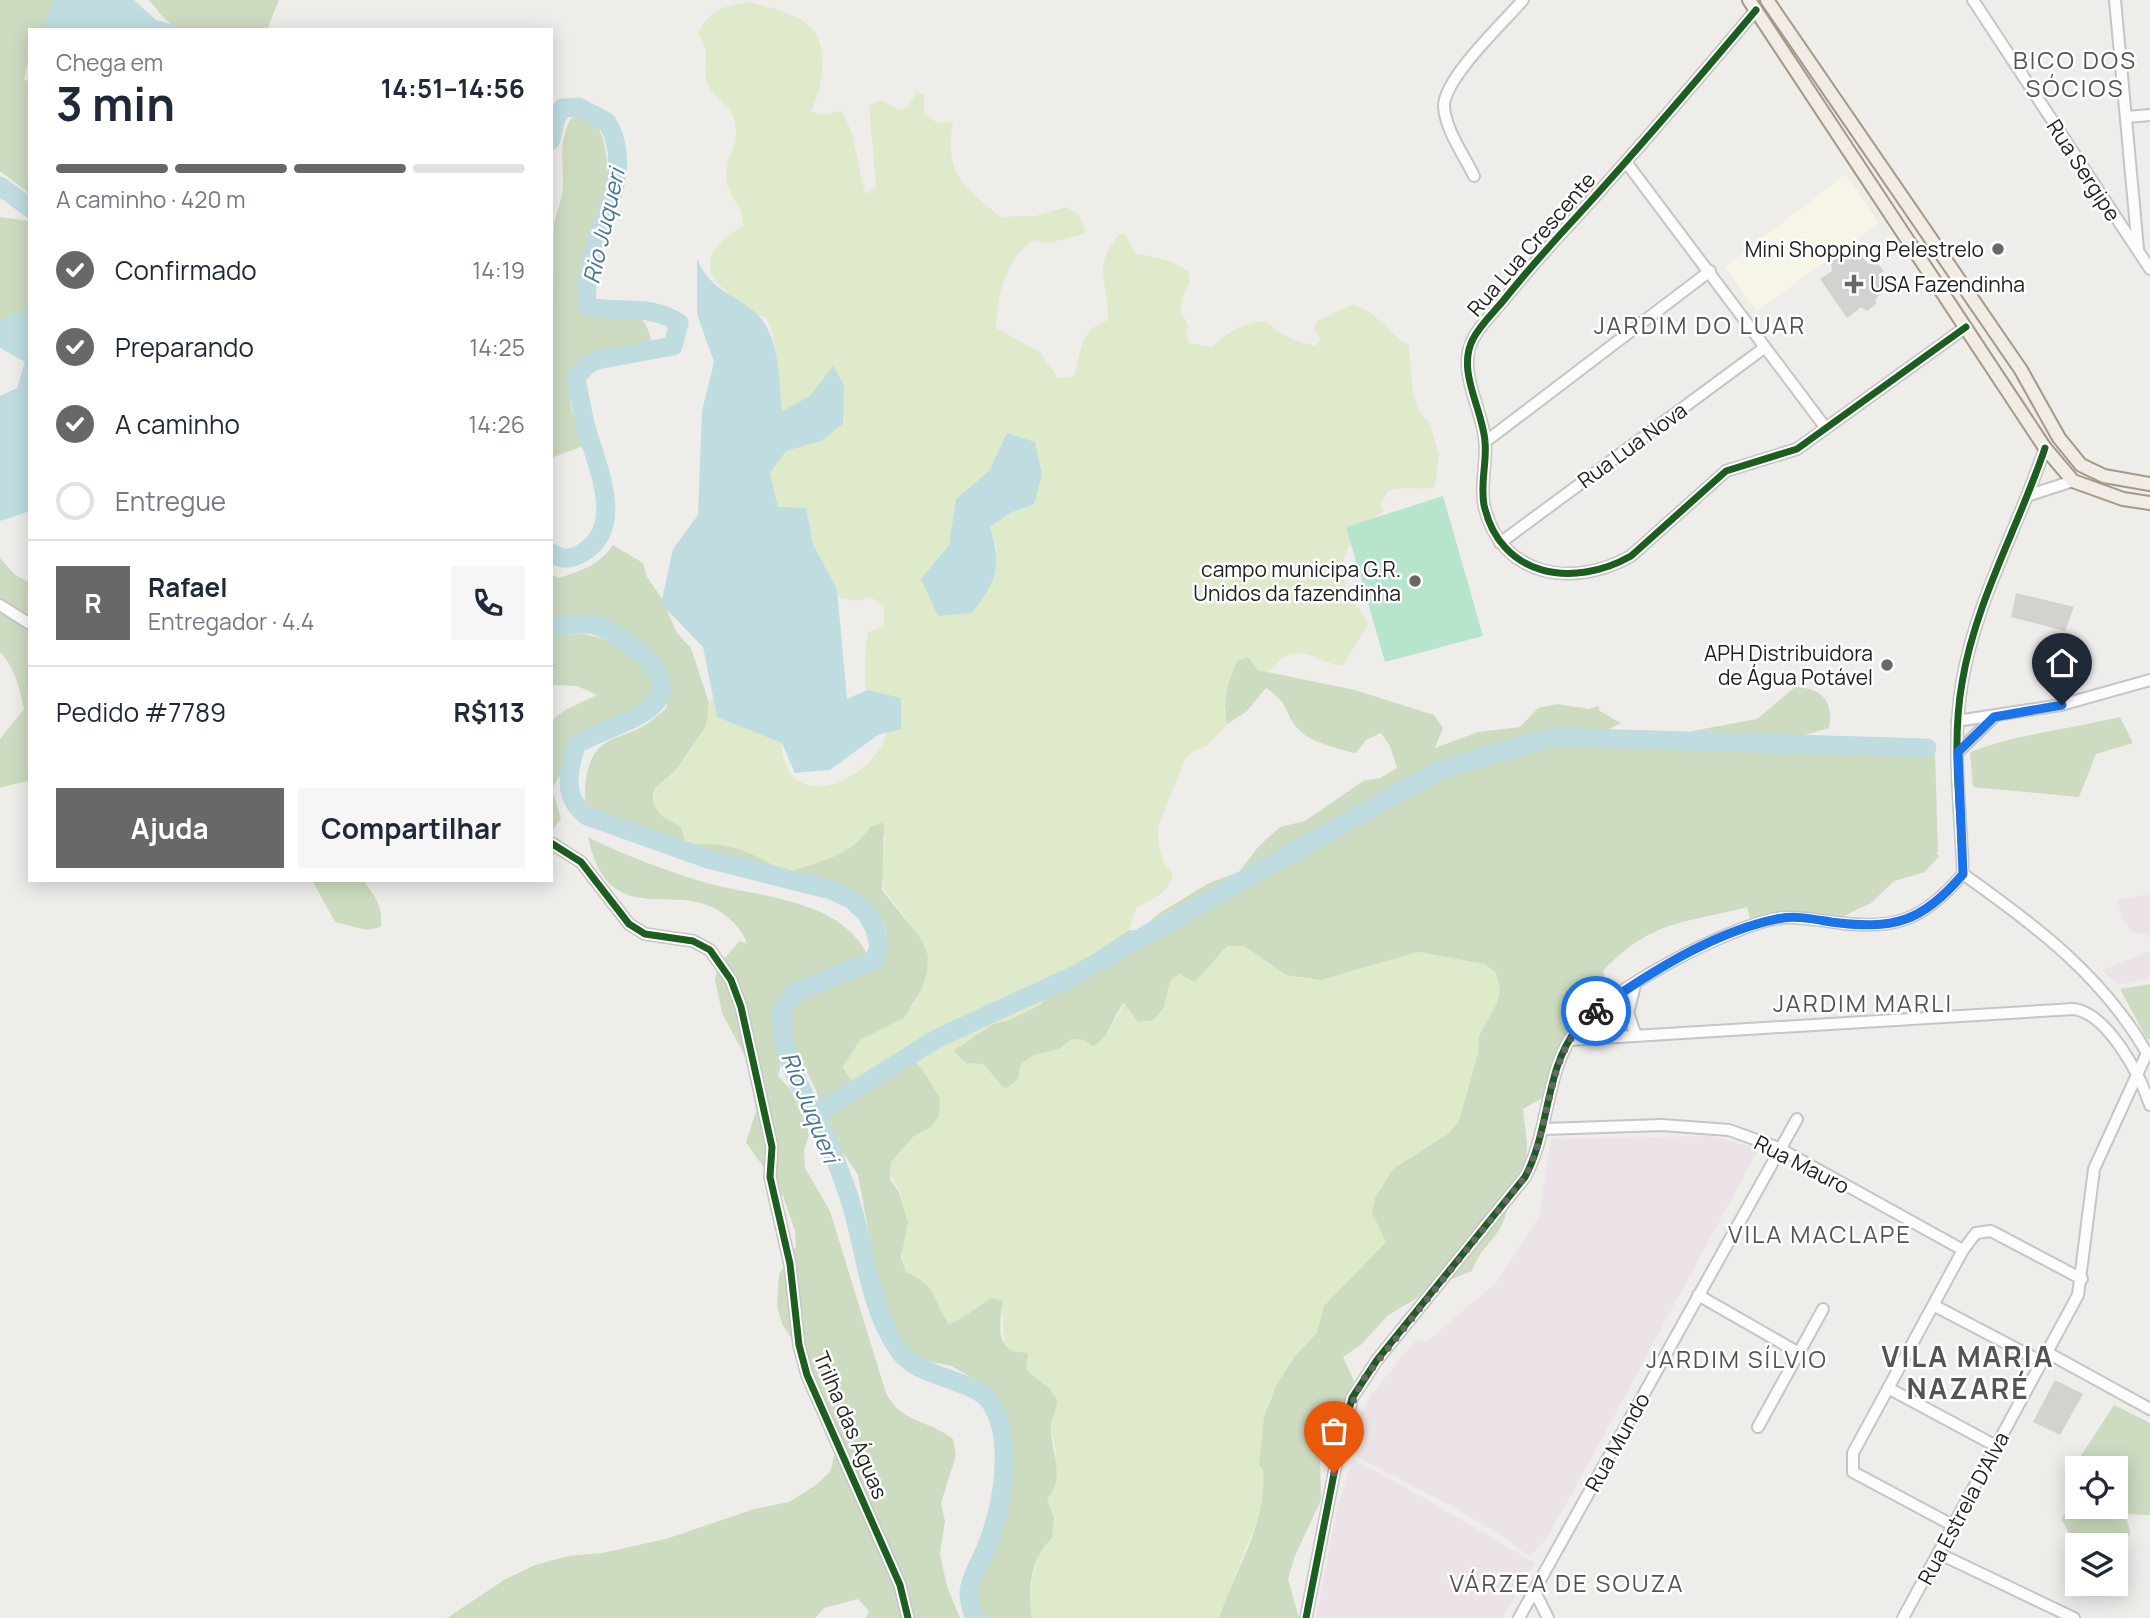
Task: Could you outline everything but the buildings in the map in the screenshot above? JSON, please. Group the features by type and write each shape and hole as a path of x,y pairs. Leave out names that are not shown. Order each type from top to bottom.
{"main road":[{"path":"1767,0 2021,370 2059,438 2081,466 2104,476 2150,484"},
{"path":"1752,5 2045,448 2073,481 2123,499 2150,503"}],"street":[{"path":"1474,176 1446,115 1446,94 1457,76 1523,0"},
{"name":"Rua Sergipe","path":"1973,0 2150,269"},
{"path":"2115,0 2138,252"},
{"name":"Rua Lua Crescente","path":"1500,543 1490,523 1482,489 1485,442 1468,368 1473,339 1533,265 1626,162 1752,5"},
{"path":"2127,117 2150,115"},
{"path":"1626,162 1825,426"},
{"path":"1485,442 1710,271"},
{"path":"1500,543 1519,561 1541,570 1577,574 1603,569 1631,556 1726,471 1789,452 1966,327"},
{"name":"Rua Lua Nova","path":"1500,543 1764,348"},
{"path":"1306,1618 1338,1454 1352,1398 1377,1360 1525,1177 1535,1159 1554,1082 1569,1040 1589,1016 1635,985 1701,948 1743,930 1781,918 1853,925 1899,923 1931,908 1963,874 1957,721 1967,655 1978,621 2030,495 2045,448"},
{"path":"2030,495 2073,481"},
{"path":"0,606 28,623"},
{"path":"1957,721 2062,705 2150,680"},
{"path":"1958,752 1994,717"},
{"name":"Trilha das Águas","path":"553,844 581,862 629,923 645,934 693,941 710,950 731,980 741,1007 772,1147 769,1177 790,1264 799,1345 807,1376 900,1585 908,1618"},
{"name":"Rua Estrela D'Alva","path":"1903,1618 2070,1312 2082,1279 2087,1210 2094,1169 2137,1071 2148,1053 2123,1014 2073,958 2037,926 1963,874"},
{"path":"1635,985 1628,1013 1636,1036"},
{"path":"1569,1040 2074,1009 2092,1016 2137,1071 2150,1105"},
{"name":"Rua Mundo","path":"1519,1618 1797,1119"},
{"name":"Rua Mauro","path":"1544,1129 1710,1126 1779,1148 1963,1250"},
{"path":"1954,1526 1853,1472 1853,1453 1963,1250 1980,1231 1985,1229 1999,1235 2082,1279"},
{"path":"1698,1295 1799,1353"},
{"path":"1935,1306 2150,1409"},
{"path":"1758,1427 1823,1309"},
{"path":"1888,1388 1996,1446"},
{"path":"1940,1554 2074,1618"},
{"path":"1534,1590 1548,1618"}],"shaded area":[{"path":"1846,174 1879,223 1757,311 1725,267"},
{"path":"2150,894 2150,941 2148,935 2132,932 2122,919 2117,900"},
{"path":"2150,951 2150,979 2117,985 2102,970"},
{"path":"1709,1136 1759,1148 1573,1492 1545,1541 1530,1557 1504,1537 1448,1504 1356,1457 1364,1441 1353,1428 1373,1392 1417,1339 1427,1341 1497,1282 1539,1216 1551,1139"},
{"path":"1352,1459 1535,1563 1502,1618 1316,1618 1335,1517"}],"green space":[{"path":"0,0 65,0 59,28 28,28 28,61 24,79 28,82 28,192 0,171"},
{"path":"149,0 279,0 268,28 176,28"},
{"path":"750,2 783,12 802,20 812,28 818,38 823,62 819,88 811,111 820,115 842,111 852,133 865,194 876,187 869,105 882,100 898,110 908,107 917,91 924,95 924,113 937,123 953,122 951,154 959,177 976,197 1001,217 1035,216 1067,207 1079,215 1086,233 1049,243 1034,240 1016,257 1001,291 997,316 996,328 1040,352 1058,378 1074,376 1086,335 1098,324 1108,320 1104,264 1106,254 1121,233 1125,234 1135,253 1170,261 1188,271 1190,282 1181,309 1189,326 1185,332 1189,343 1212,347 1236,329 1250,323 1266,321 1289,338 1316,346 1321,339 1314,329 1317,321 1352,305 1368,311 1409,345 1413,395 1419,411 1430,423 1439,455 1435,487 1388,491 1380,506 1385,510 1365,526 1350,545 1345,555 1344,579 1350,596 1368,624 1343,666 1296,653 1279,661 1269,672 1257,670 1255,666 1224,710 1227,724 1207,746 1185,758 1158,828 1161,853 1165,864 1173,873 1168,886 1159,895 1136,908 1129,930 1064,979 1040,1005 1009,1020 993,1024 953,1051 966,1063 983,1064 1005,1088 1018,1079 1021,1064 1034,1055 1059,1049 1072,1039 1084,1040 1108,1032 1125,1003 1133,1016 1152,1020 1164,1008 1170,981 1178,974 1195,981 1227,946 1244,946 1271,965 1301,978 1321,980 1418,952 1484,964 1496,973 1500,990 1497,1005 1479,1036 1478,1053 1459,1121 1449,1133 1393,1169 1372,1213 1387,1244 1308,1345 1295,1356 1269,1400 1262,1435 1264,1485 1260,1522 1250,1537 1219,1618 1032,1618 1032,1579 1054,1518 1046,1498 1056,1453 1051,1427 1057,1407 1049,1388 1026,1370 1027,1353 1014,1353 1004,1344 1002,1301 992,1298 949,1324 930,1288 906,1272 902,1203 890,1162 914,1136 930,1128 940,1098 923,1070 895,1056 868,1078 852,1082 843,1067 860,1040 888,1025 913,1005 927,973 911,926 888,895 880,879 881,855 886,838 870,827 843,852 785,873 738,850 712,845 686,845 681,827 662,816 654,806 655,788 676,770 706,726 709,703 720,685 779,727 787,768 794,778 806,784 833,784 860,770 879,749 886,731 884,720 867,696 865,673 868,632 884,626 884,607 871,597 855,601 840,598 821,570 761,525 775,418 777,362 766,317 744,311 717,283 711,272 711,256 715,249 728,236 743,227 743,218 729,190 726,176 736,137 734,121 728,108 708,85 705,48 698,33 713,14","holes":["1007,433 1034,504 1010,513 990,527 997,550 949,545 956,499 989,471"]},
{"path":"578,110 592,111 602,136 609,177 602,217 581,264 578,283 580,293 587,306 595,312 637,316 645,324 651,339 624,354 573,369 570,404 589,451 581,447 553,457 554,224 563,190 564,136 571,118"},
{"path":"0,217 28,221 28,321 0,328"},
{"name":"campo municipa G.R. Unidos da fazendinha","path":"1443,496 1483,636 1385,662 1346,527"},
{"path":"613,545 643,563 647,577 661,597 677,633 691,648 709,703 706,726 676,770 655,788 653,796 654,806 662,816 681,827 686,845 713,844 738,849 785,873 843,852 870,827 884,822 882,890 922,940 928,956 927,973 922,988 904,1018 860,1040 843,1067 852,1082 868,1078 895,1056 912,1058 923,1070 940,1098 939,1115 930,1128 914,1136 891,1162 890,1179 899,1192 908,1223 901,1257 906,1272 930,1288 949,1324 992,1298 1003,1301 1000,1329 1004,1343 1009,1349 1028,1353 1026,1370 1049,1388 1057,1399 1051,1436 1057,1473 1053,1491 1047,1498 1054,1518 1052,1538 1039,1555 1032,1575 1032,1618 982,1618 970,1596 970,1579 991,1508 999,1465 998,1417 993,1391 952,1366 921,1360 906,1350 897,1337 879,1291 858,1175 823,1122 816,1090 808,1074 797,1062 782,1059 778,1076 790,1089 805,1119 809,1135 804,1151 805,1168 830,1211 886,1393 899,1410 953,1439 956,1455 941,1503 945,1521 940,1554 947,1586 960,1618 866,1618 869,1611 858,1599 824,1608 815,1618 447,1618 504,1580 535,1565 568,1556 602,1553 666,1539 754,1509 789,1502 816,1485 830,1472 835,1454 831,1436 793,1341 782,1324 777,1306 779,1274 796,1247 795,1231 783,1196 746,1142 756,1111 751,1076 747,1060 722,1013 715,980 718,965 740,941 747,944 746,941 732,921 713,907 692,901 630,896 613,887 598,868 588,837 634,858 687,877 807,906 846,927 860,943 871,963 884,955 886,931 871,909 853,899 832,892 719,870 626,827 610,822 594,826 585,797 586,779 593,756 605,743 642,727 667,707 666,685 662,673 654,660 630,639 599,627 567,622 553,623 553,576 559,578 574,573 608,552"},
{"path":"0,558 14,574 28,582 28,781 0,788 0,739 24,709 13,672 0,652"},
{"path":"584,634 620,645 648,667 660,689 641,706 598,732 582,746 553,787 553,719 565,710 597,695 577,686 553,685 553,635"},
{"path":"1248,657 1258,670 1355,690 1434,715 1443,728 1435,748 1478,732 1520,727 1538,708 1557,704 1589,709 1598,706 1600,711 1621,723 1607,730 1612,746 1700,749 1703,743 1692,731 1757,719 1795,687 1812,690 1824,698 1830,710 1829,728 1766,746 1765,751 1935,754 1936,853 1939,856 1925,872 1894,881 1871,903 1840,918 1751,922 1747,907 1686,921 1654,932 1638,941 1603,971 1612,1009 1567,1051 1549,1094 1523,1109 1527,1143 1526,1164 1516,1179 1499,1230 1478,1258 1472,1271 1444,1282 1387,1316 1362,1344 1343,1357 1354,1381 1340,1411 1326,1429 1320,1456 1321,1500 1295,1556 1288,1579 1299,1618 1219,1618 1249,1545 1261,1507 1263,1468 1259,1466 1264,1416 1276,1386 1295,1356 1317,1333 1324,1306 1386,1242 1372,1213 1375,1198 1393,1169 1449,1133 1459,1121 1478,1053 1479,1036 1497,1003 1500,990 1496,973 1484,964 1418,952 1321,980 1286,975 1244,946 1227,946 1195,982 1179,974 1170,981 1164,1008 1153,1020 1138,1022 1124,1003 1099,1042 1093,1046 1084,1040 1072,1039 1059,1049 1034,1055 1021,1064 1018,1079 1005,1089 983,1064 966,1063 953,1051 993,1024 1009,1020 1040,1005 1076,966 1129,930 1140,931 1158,914 1209,883 1239,872 1258,847 1280,827 1305,821 1363,781 1380,778 1397,768 1390,746 1381,733 1366,740 1356,753 1318,742 1300,731 1284,705 1266,688 1246,712 1227,724 1225,707 1229,684 1237,661"},
{"path":"2120,717 2133,743 2096,754 2079,797 1973,787 1970,752 2025,736"},
{"path":"553,792 561,819 553,829"},
{"path":"313,882 364,882 379,907 381,927 366,930 335,922"},
{"path":"2150,984 2150,1039 2147,1039 2120,989"},
{"path":"2114,1405 2150,1423 2150,1515 2128,1514 2128,1456 2081,1456"},
{"path":"2065,1514 2065,1519 2126,1519 2131,1534 2128,1536 2128,1533 2069,1533 2061,1519"}],"water":[{"path":"54,0 134,0 156,20 184,28 44,28"},
{"path":"697,259 708,278 756,313 764,322 777,359 782,411 810,396 833,366 844,385 843,424 821,441 786,451 770,473 778,507 806,508 813,545 837,589 847,699 867,690 901,698 901,729 878,735 830,770 795,773 782,743 717,717 703,647 661,604 673,549 698,515 702,411 714,362 697,314"},
{"path":"28,309 28,512 0,521 0,396 17,388 25,362 0,348 0,320"},
{"path":"1007,433 1035,442 1042,475 1034,504 1010,513 990,527 996,553 995,573 972,613 938,616 921,579 949,545 956,499 989,471"}],"waterway":[{"name":"Rio Juqueri","path":"553,131 556,118 563,108 579,107 607,122 616,145 618,168 614,191 591,261 587,284 588,307 646,311 679,323 673,346 597,360 586,366 576,378 586,427 605,494 606,512 603,528 596,542 574,557 566,558 553,554"},
{"name":"Rio Juqueri","path":"0,186 28,207"},
{"name":"Rio Juqueri","path":"553,627 589,624 604,628 629,643 652,664 662,687 659,698 644,713 576,745 569,784 579,809 587,816 708,859 831,890 852,900 866,913 875,929 879,946 874,961 795,992 783,1008 783,1033 795,1076 830,1146 847,1191 873,1294 889,1334 908,1361 984,1395 998,1419 1003,1436 1004,1475 992,1532 970,1587 969,1598 974,1618"},
{"path":"813,1116 936,1039 1073,976 1439,770 1553,737 1927,748"}],"cycle path":[{"path":"1756,10 1531,268 1473,339 1467,364 1483,429 1483,497 1493,529 1506,548 1522,561 1542,570 1586,572 1609,566 1631,556 1726,471 1797,449 1966,327"},
{"path":"1306,1618 1338,1453 1352,1398 1377,1360 1525,1177 1539,1140 1559,1062 1577,1029 1593,1013 1642,978 1731,933 1780,918 1873,925 1906,919 1934,903 1963,874 1957,754 1962,683 1968,653 1987,594 2045,448"},
{"path":"553,844 581,862 629,924 645,934 693,941 710,950 731,980 741,1007 772,1147 770,1177 790,1264 799,1345 807,1375 900,1585 908,1618"}],"way so far":[{"path":"1334,1473 1352,1398 1377,1360 1525,1177 1540,1145 1560,1060 1569,1040 1596,1011"}],"place":[{"name":"Mini Shopping Pelestrelo","path":"1998,249"},
{"name":"USA Fazendinha","path":"1854,284"},
{"name":"campo municipa G.R. Unidos da fazendinha","path":"1415,581"},
{"name":"APH Distribuidora de Água Potável","path":"1887,665"}],"district":[{"name":"BICO DOS SÓCIOS","path":"2075,73"},
{"name":"JARDIM DO LUAR","path":"1700,324"},
{"name":"JARDIM MARLI","path":"1863,1002"},
{"name":"VILA MACLAPE","path":"1820,1233"},
{"name":"JARDIM SÍLVIO","path":"1737,1358"},
{"name":"VILA MARIA NAZARÉ","path":"1968,1372"},
{"name":"VÁRZEA DE SOUZA","path":"1567,1582"}],"route":[{"path":"1596,1011 1635,985 1701,948 1766,922 1797,917 1853,925 1879,925 1899,923 1931,908 1963,874 1958,752 1969,738 1994,717 2062,705"}]}
